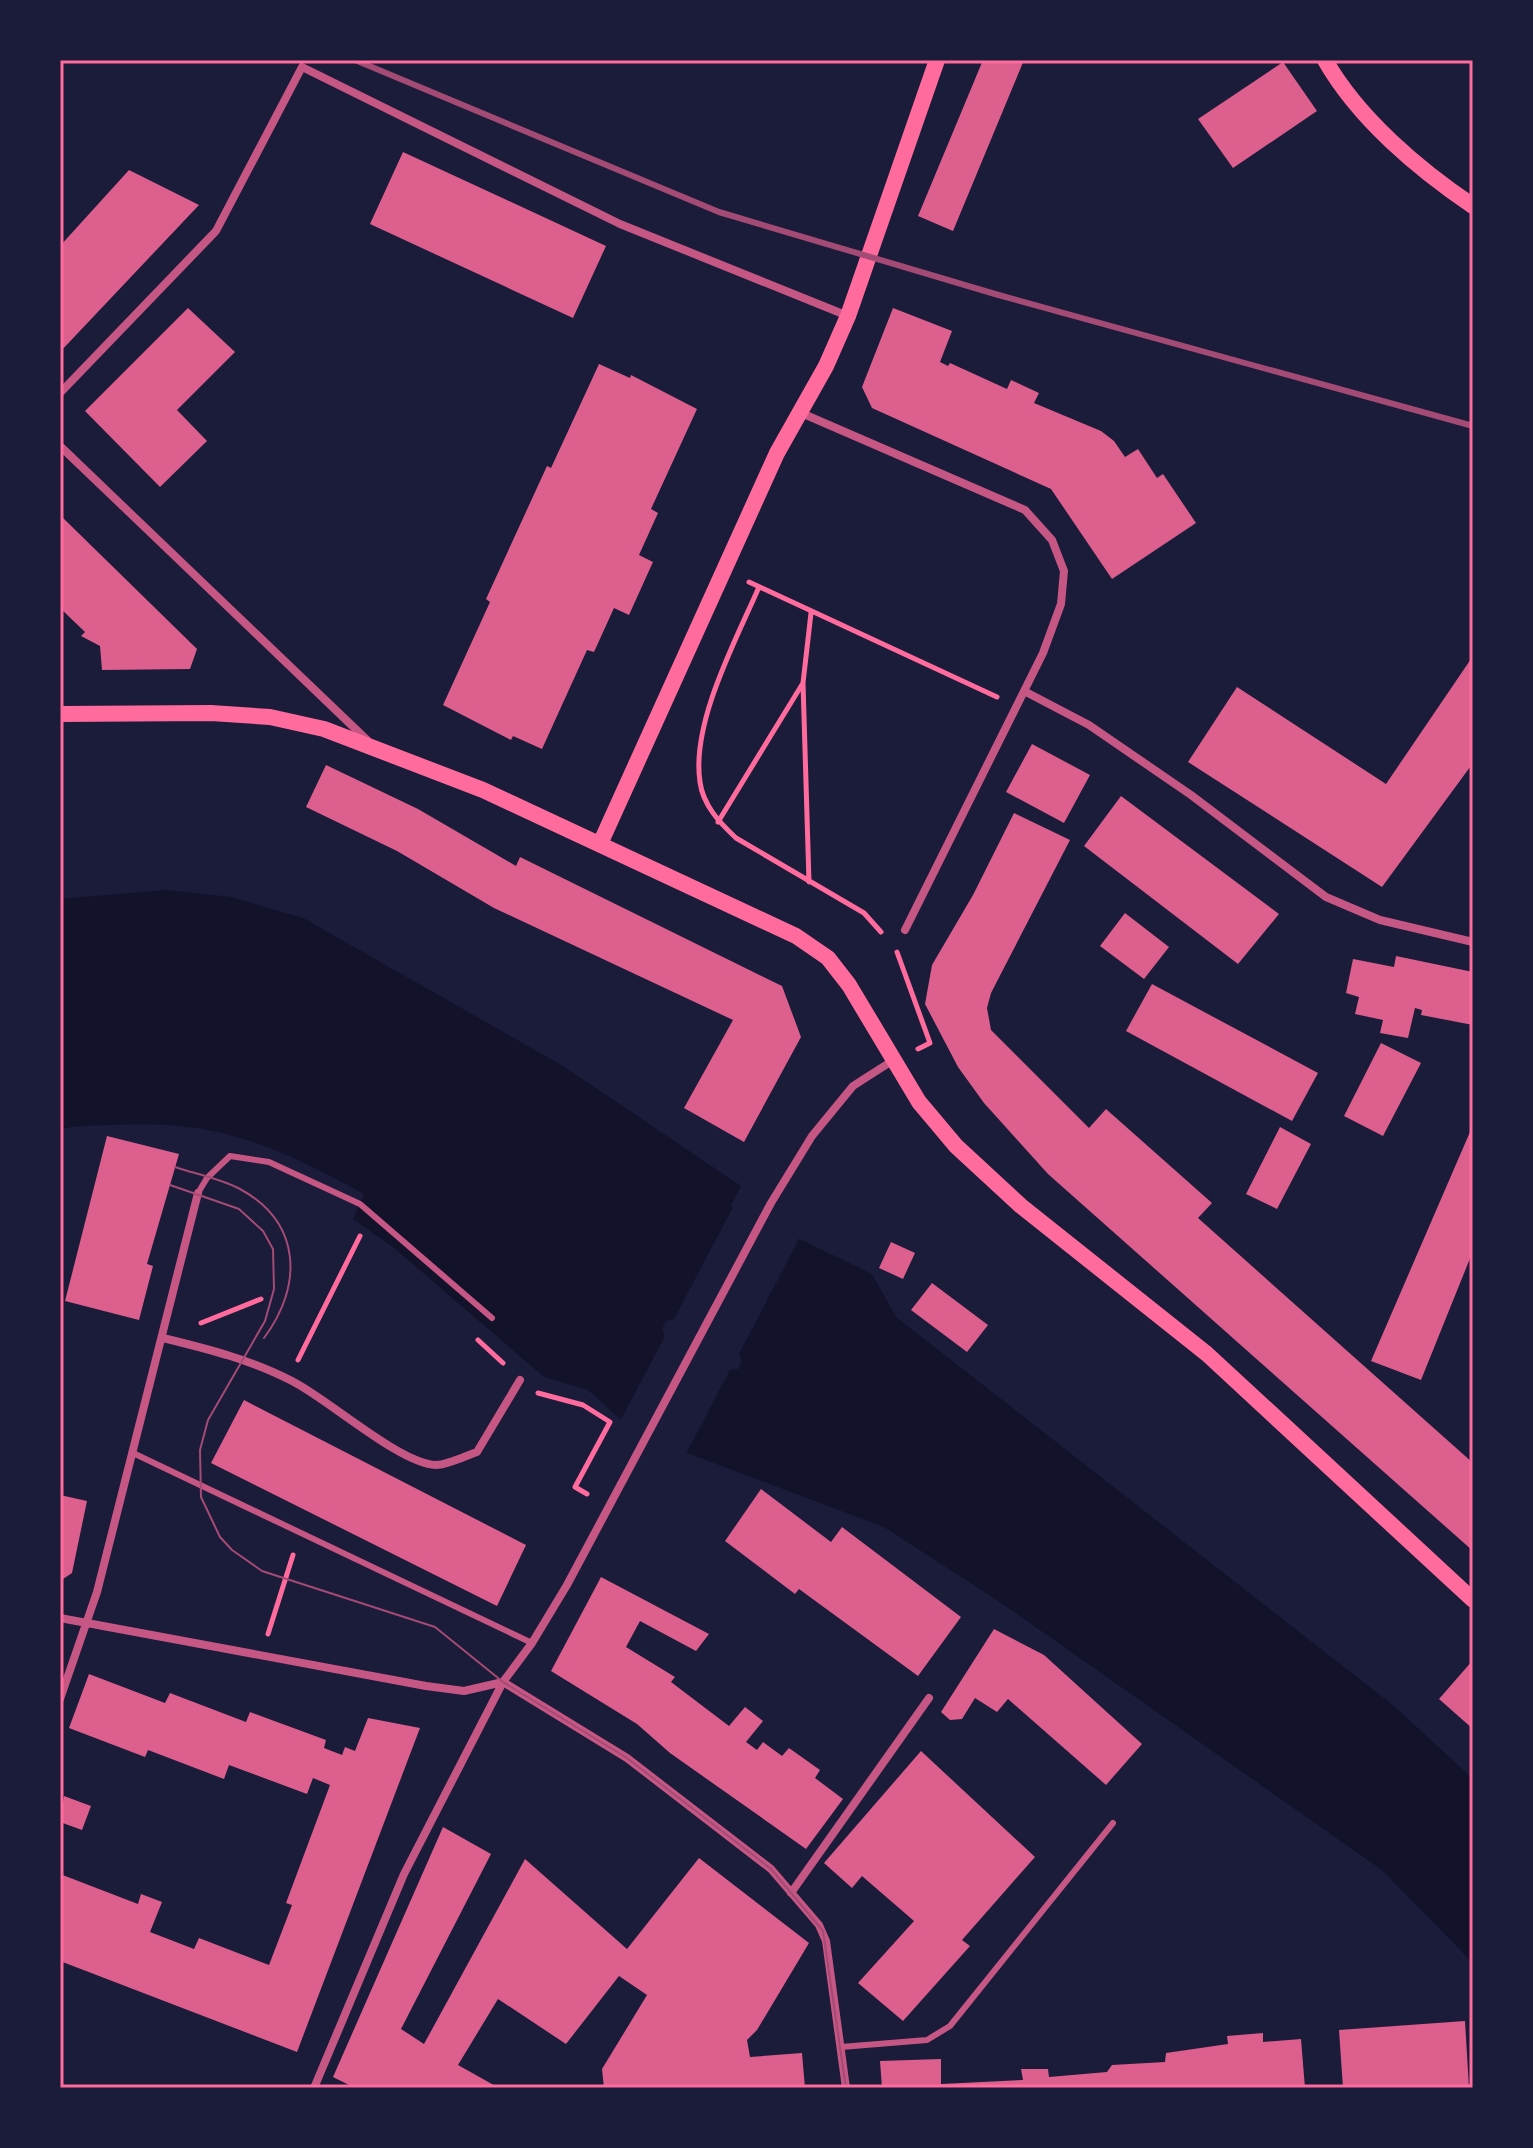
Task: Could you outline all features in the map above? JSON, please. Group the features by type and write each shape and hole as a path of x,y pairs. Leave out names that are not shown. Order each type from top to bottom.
{"main road":[{"path":"600,844 724,570 848,316 937,60"},
{"path":"1325,60 1366,114 1413,160 1473,206"},
{"path":"60,714 211,713 270,717 371,744 600,844 796,936 828,958 919,1102 956,1146 1021,1206 1207,1354 1473,1600"}],"street":[{"path":"60,393 216,231 302,67 620,224 848,316"},
{"path":"799,412 1025,510 1052,540 1064,571 1061,604 1024,691 905,930"},
{"path":"60,446 371,744"},
{"path":"1024,691 1089,725 1191,795 1326,897 1380,920 1473,942"},
{"path":"314,2088 404,1874 503,1682 532,1643 771,1203 812,1136 853,1086 892,1061"},
{"path":"60,1699 86,1624 133,1453 198,1193"},
{"path":"163,1338 218,1351 289,1379 323,1397 345,1417 399,1452 436,1465 477,1452 520,1380"},
{"path":"60,1618 262,1657 464,1691 503,1682 627,1758 771,1869 823,1931 846,2088"},
{"path":"791,1893 929,1698"}],"lane":[{"path":"198,1193 207,1178 230,1156 269,1162 360,1204 492,1318"},
{"path":"133,1453 532,1643"},
{"path":"841,2047 927,2040 950,2026 1113,1823"}],"path":[{"path":"724,570 1016,706"},
{"path":"759,587 723,671 702,737 700,782 706,803 718,822 736,838 864,913 895,947 930,1043 892,1061"},
{"path":"809,882 803,683 811,613"},
{"path":"718,822 803,683"},
{"path":"895,947 905,930"},
{"path":"289,1379 358,1234 369,1243"},
{"path":"163,1338 261,1299"},
{"path":"468,1331 535,1393 583,1405 610,1422 575,1487"},
{"path":"262,1657 283,1578 302,1532"}],"shaded area":[{"path":"167,890 231,897 303,918 563,1066 741,1186 731,1206 872,1274 896,1317 1394,1706 1473,1779 1473,1963 1382,1870 997,1600 884,1527 690,1454 629,1427 588,1390 544,1377 393,1247 353,1219 364,1194 274,1149 216,1132 152,1124 80,1126 60,1130 60,899"}],"pier":[{"path":"743,1188 736,1204 800,1237 739,1354 742,1361 738,1369 730,1370 685,1456 619,1423 665,1336 662,1329 666,1321 674,1319"}],"building":[{"path":"983,60 1024,60 953,231 918,216"},
{"path":"1283,62 1317,111 1233,168 1198,119"},
{"path":"403,152 606,246 573,318 370,224"},
{"path":"129,170 199,205 60,352 60,246"},
{"path":"188,308 235,352 177,410 207,441 160,487 85,411"},
{"path":"893,308 952,331 940,362 948,366 950,363 1007,389 1011,380 1039,393 1034,403 1101,431 1114,441 1125,457 1138,449 1157,478 1163,474 1196,523 1112,579 1051,489 872,408 862,387"},
{"path":"599,364 630,378 631,375 697,409 651,509 658,513 639,555 653,562 629,615 614,608 594,652 587,650 542,749 513,736 511,740 443,705 490,602 486,599 547,466 551,468"},
{"path":"60,515 197,649 190,669 102,670 100,646 81,636 85,632 60,608"},
{"path":"1473,656 1473,763 1382,887 1188,762 1237,687 1386,784"},
{"path":"1032,744 1090,775 1064,823 1006,792"},
{"path":"326,765 418,809 516,866 520,857 782,986 801,1037 744,1142 684,1108 733,1020 494,908 397,851 306,807"},
{"path":"1121,796 1279,914 1238,964 1084,846"},
{"path":"1014,813 1070,840 991,993 987,1008 991,1030 1089,1128 1106,1109 1212,1203 1198,1218 1473,1463 1473,1551 1048,1174 984,1103 958,1067 925,1004 932,965 973,895"},
{"path":"1125,913 1169,947 1144,979 1100,946"},
{"path":"1396,956 1473,972 1473,1025 1421,1015 1422,1010 1415,1008 1408,1038 1380,1033 1383,1020 1355,1014 1359,997 1346,993 1353,959 1394,967"},
{"path":"1152,984 1318,1073 1292,1121 1126,1031"},
{"path":"1381,1043 1421,1063 1383,1136 1344,1116"},
{"path":"1473,1125 1473,1251 1421,1380 1371,1361"},
{"path":"1280,1127 1311,1144 1277,1209 1246,1194"},
{"path":"107,1136 179,1154 147,1264 153,1266 139,1320 65,1301"},
{"path":"891,1242 915,1253 903,1279 879,1268"},
{"path":"932,1283 988,1325 967,1352 911,1310"},
{"path":"244,1400 526,1545 497,1606 211,1463"},
{"path":"761,1489 831,1542 842,1527 961,1617 918,1676 799,1589 795,1594 725,1541"},
{"path":"60,1495 87,1501 72,1573 60,1581"},
{"path":"601,1577 709,1634 696,1651 640,1621 626,1647 675,1677 671,1682 729,1726 745,1707 763,1721 746,1742 757,1750 763,1742 782,1756 789,1748 820,1770 815,1778 843,1799 806,1849 670,1753 637,1724 551,1671"},
{"path":"994,1629 1044,1655 1142,1744 1106,1785 1008,1699 997,1712 975,1698 962,1719 950,1720 941,1712"},
{"path":"1473,1660 1473,1729 1439,1699"},
{"path":"89,1674 165,1703 170,1693 246,1722 250,1712 326,1740 324,1748 342,1755 345,1747 355,1751 368,1718 420,1728 297,2052 60,1961 60,1874 138,1904 141,1894 162,1902 150,1932 194,1949 199,1938 269,1965 292,1905 286,1903 330,1785 313,1778 307,1794 229,1765 224,1779 148,1750 145,1757 69,1728"},
{"path":"921,1751 1035,1857 962,1940 970,1946 903,2021 858,1983 914,1921 862,1876 852,1888 824,1863"},
{"path":"64,1796 91,1806 82,1830 60,1822"},
{"path":"443,1827 491,1854 401,2029 424,2044 525,1859 627,1949 699,1858 809,1943 757,2030 747,2040 750,2057 802,2053 805,2088 604,2088 602,2069 647,1995 619,1976 566,2044 498,1999 458,2065 499,2088 355,2088 333,2077"},
{"path":"1465,2021 1469,2088 1343,2088 1339,2030"},
{"path":"1263,2033 1263,2042 1301,2039 1305,2088 882,2088 880,2061 941,2059 941,2084 1023,2080 1021,2069 1048,2069 1049,2077 1107,2072 1112,2065 1165,2062 1166,2053 1228,2044 1227,2036"}],"tram line":[{"path":"175,1167 240,1189 260,1203 275,1219 285,1237 290,1257 290,1277 277,1318 264,1338"},
{"path":"170,1185 239,1209 263,1231 273,1249 274,1289 265,1321 208,1420 200,1450 201,1497 220,1537 232,1550 262,1571 435,1627 503,1682 627,1758 771,1869 823,1931 846,2088"}],"railway":[{"path":"355,60 719,212 995,294 1473,426"}]}
